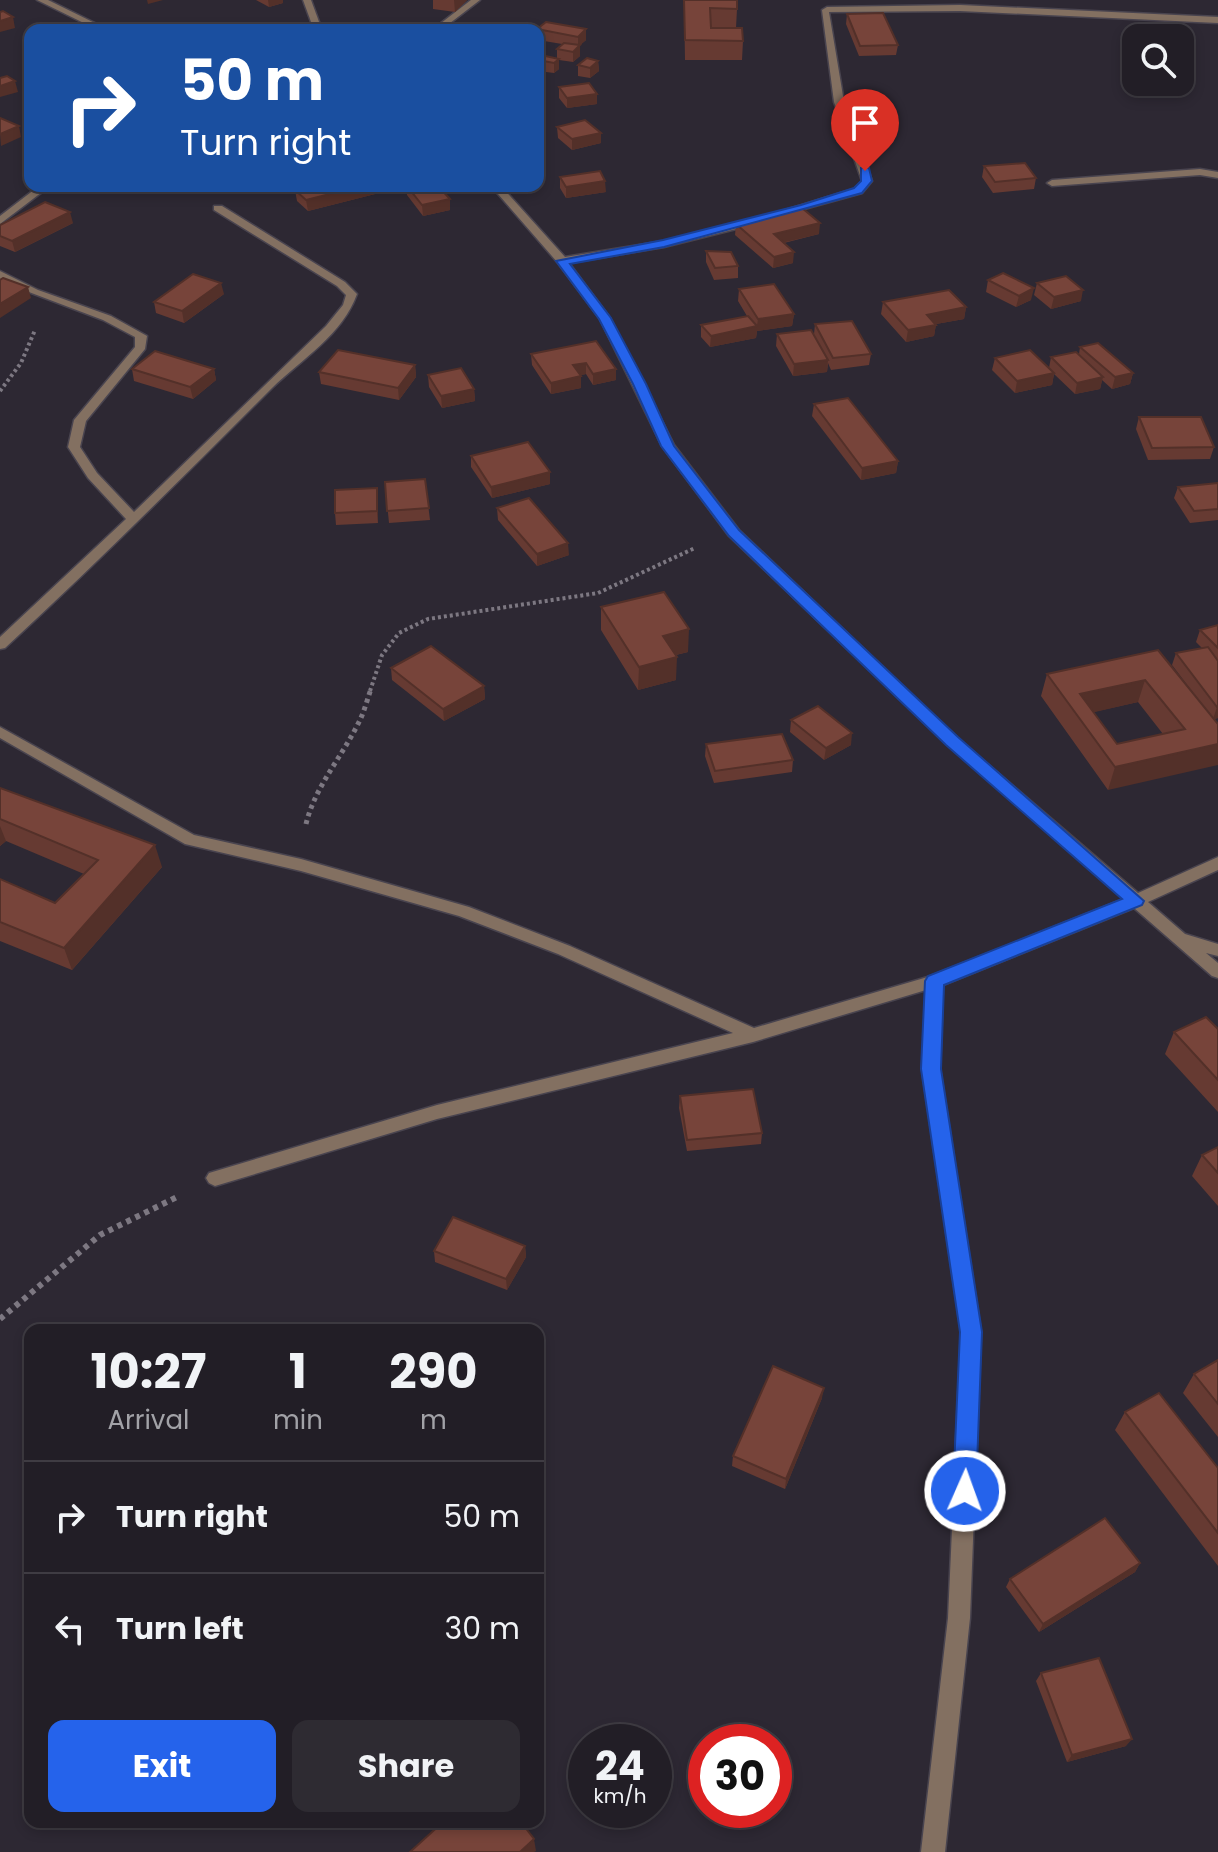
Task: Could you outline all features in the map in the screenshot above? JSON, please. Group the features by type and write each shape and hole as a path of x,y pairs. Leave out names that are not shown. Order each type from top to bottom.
{"street":[{"path":"41,0 92,24"},
{"path":"307,0 316,24"},
{"path":"444,24 476,0"},
{"path":"775,216 858,191 867,181 839,102 827,34 827,10 1065,6 1218,20"},
{"path":"1052,183 1200,172 1218,175"},
{"path":"0,221 37,192"},
{"path":"501,192 562,261 605,318 668,446 734,533 952,741 1218,972"},
{"path":"0,645 327,329 351,301 352,294 341,284 218,208"},
{"path":"562,261 664,244 760,220"},
{"path":"0,274 20,286 126,325 141,336 141,347 80,420 74,447 92,475 133,519"},
{"path":"0,732 190,840 301,865 463,911 564,950 753,1035"},
{"path":"215,1178 437,1112 753,1035 935,981 1135,901 1218,863"},
{"path":"1180,938 1218,950"},
{"path":"933,1852 959,1618 971,1332 931,1069 935,981"}],"path":[{"path":"0,391 25,358 49,297"},
{"path":"301,865 310,807 359,723 382,655 399,633 411,625 440,616 598,593 734,533"},
{"path":"0,1319 100,1235 215,1178"}],"building":[{"path":"684,0 737,0 737,9 710,8 711,28 742,28 743,41 685,40"},
{"path":"0,12 13,17 0,21"},
{"path":"883,13 898,45 860,46 847,14"},
{"path":"543,24 586,29 578,37 544,30"},
{"path":"564,43 580,45 573,52 557,49"},
{"path":"544,56 559,59 554,63 544,61"},
{"path":"587,58 598,61 590,68 578,65"},
{"path":"7,76 15,81 0,86 0,78"},
{"path":"589,83 597,94 567,98 559,87"},
{"path":"0,118 19,126 0,134"},
{"path":"585,120 601,133 572,139 557,127"},
{"path":"1025,163 1036,178 995,182 984,166"},
{"path":"600,171 605,181 566,187 560,177"},
{"path":"297,192 338,192 306,200"},
{"path":"412,192 444,192 450,199 422,205"},
{"path":"45,202 70,212 12,241 0,236 0,225"},
{"path":"802,208 820,223 774,234 794,252 774,257 736,224"},
{"path":"706,251 731,252 738,266 715,268"},
{"path":"1003,273 1034,288 1019,296 988,280"},
{"path":"193,274 221,283 182,311 154,302"},
{"path":"1066,276 1083,290 1054,297 1037,283"},
{"path":"3,278 28,287 0,304 0,280"},
{"path":"774,284 794,314 758,319 739,289"},
{"path":"949,290 966,307 927,315 936,325 908,330 883,302"},
{"path":"748,316 757,326 711,336 701,325"},
{"path":"852,321 871,354 833,358 815,324"},
{"path":"811,330 828,360 794,364 777,334"},
{"path":"596,341 616,369 593,374 586,363 573,365 581,376 551,383 531,354"},
{"path":"1098,343 1133,373 1115,377 1080,347"},
{"path":"338,350 415,365 398,388 319,372"},
{"path":"1030,350 1054,373 1017,381 995,358"},
{"path":"155,351 214,369 190,387 132,369"},
{"path":"1076,352 1103,377 1077,383 1051,357"},
{"path":"461,368 474,389 441,396 428,375"},
{"path":"848,398 898,461 862,468 814,404"},
{"path":"1139,417 1201,417 1214,447 1152,448"},
{"path":"528,442 550,472 491,487 471,456"},
{"path":"425,479 429,508 387,511 385,482"},
{"path":"1218,483 1218,509 1194,511 1178,487"},
{"path":"377,488 377,511 335,513 335,490"},
{"path":"529,498 568,543 537,554 497,508"},
{"path":"664,592 689,629 663,636 677,657 639,667 601,607"},
{"path":"1218,625 1218,648 1200,630"},
{"path":"431,646 484,686 443,709 391,668"},
{"path":"1208,647 1218,661 1218,707 1176,653"},
{"path":"1158,650 1218,724 1218,744 1115,767 1047,674","holes":["1145,680 1185,729 1117,744 1080,694"]},
{"path":"818,706 852,733 826,748 791,720"},
{"path":"782,734 793,760 715,771 706,744"},
{"path":"0,788 155,845 64,948 0,922 0,879 55,903 98,860 0,819"},
{"path":"1206,1017 1218,1029 1218,1080 1174,1032"},
{"path":"753,1089 762,1133 687,1140 680,1096"},
{"path":"1218,1147 1218,1173 1202,1155"},
{"path":"453,1217 525,1246 506,1279 434,1251"},
{"path":"1218,1360 1218,1404 1194,1374"},
{"path":"773,1366 824,1388 786,1479 733,1456"},
{"path":"1159,1393 1218,1468 1218,1533 1125,1412"},
{"path":"1105,1518 1140,1563 1043,1624 1010,1579"},
{"path":"1099,1658 1132,1739 1072,1755 1041,1673"},
{"path":"436,1828 526,1828 534,1839 520,1852 410,1852"}],"route":[{"path":"865,171 867,181 858,191 805,207 664,244 562,261 605,318 668,446 734,533 952,741 1135,901 935,981 931,1069 971,1332 965,1491"}]}
